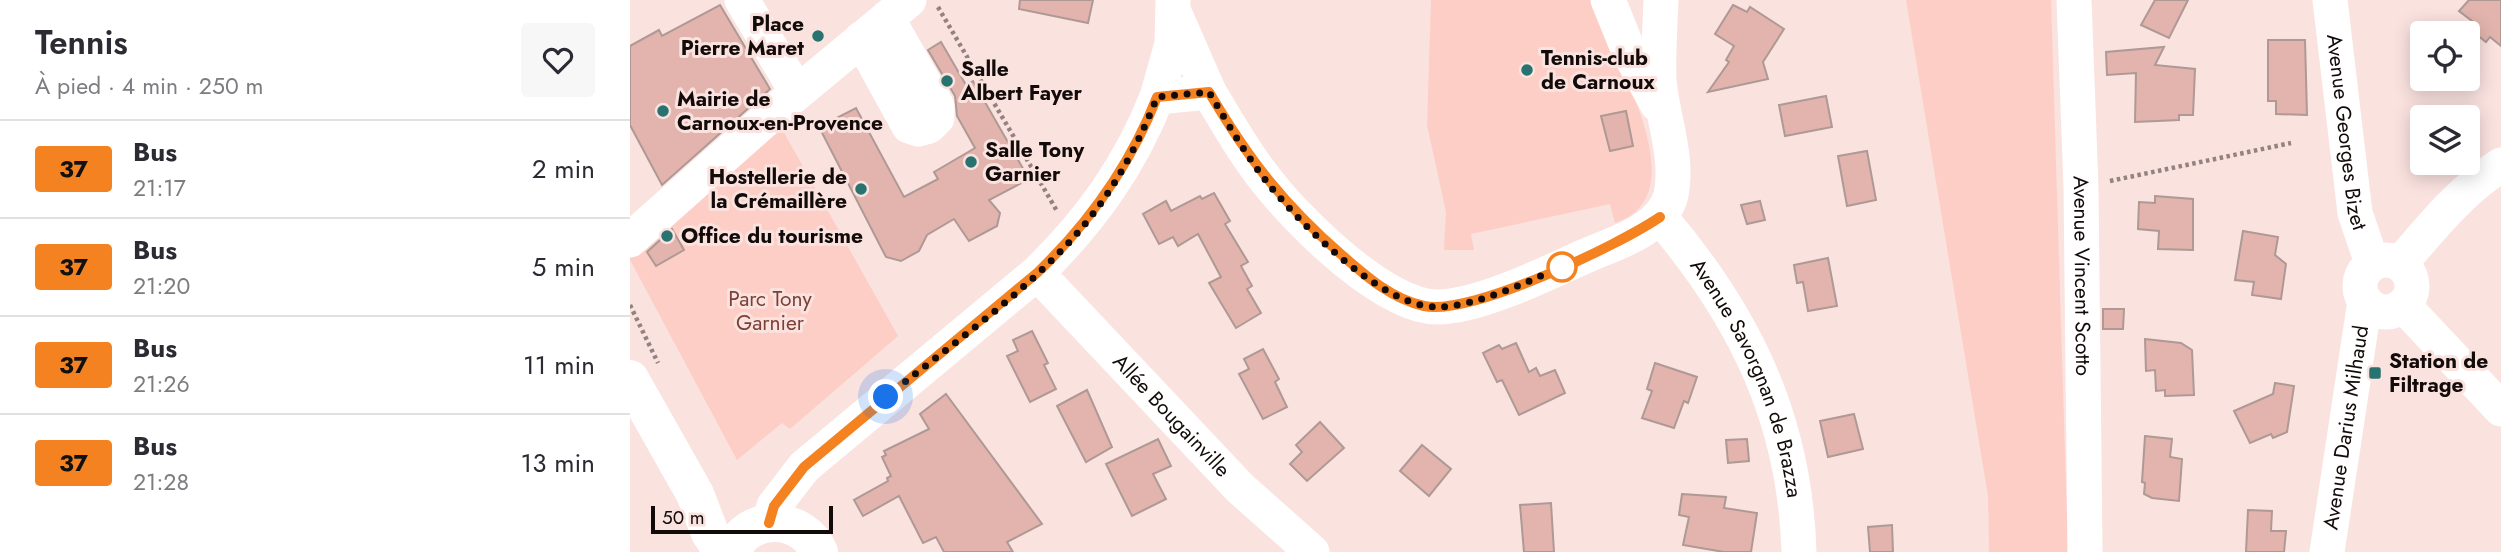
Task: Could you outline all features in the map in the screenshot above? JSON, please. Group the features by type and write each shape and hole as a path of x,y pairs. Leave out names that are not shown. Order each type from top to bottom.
{"main road":[{"path":"630,379 695,494 751,540"}],"street":[{"path":"742,0 797,92"},
{"path":"1608,0 1630,54 1665,118"},
{"path":"1173,6 1209,92 1270,185 1303,222 1384,289 1424,306 1461,304 1547,274 1635,234 1660,217 1671,196 1672,165 1659,79 1661,0"},
{"name":"Avenue Vincent Scotto","path":"2074,0 2081,187 2085,552"},
{"name":"Avenue Georges Bizet","path":"2330,0 2355,214 2386,263"},
{"path":"751,540 797,492 804,467 1037,273 1073,238 1125,166 1157,97 1172,44 1173,6"},
{"path":"630,240 797,92 886,19"},
{"path":"1157,97 1209,92"},
{"path":"2386,263 2412,284 2403,305 2387,312 2379,311 2365,301 2360,280 2386,263 2470,187 2501,165"},
{"name":"Avenue Savorgnan de Brazza","path":"1660,217 1703,268 1737,324 1769,391 1783,431 1793,477 1799,552"},
{"name":"Allée Bougainville","path":"1037,273 1240,488 1312,552"},
{"name":"Avenue Darius Milhaud","path":"2328,552 2365,301"},
{"path":"2403,305 2501,409"}],"path":[{"path":"934,0 1073,238"},
{"path":"2081,187 2291,143"}],"green space":[{"name":"Tennis-club de Carnoux","path":"1431,0 1599,0 1641,114 1651,158 1651,178 1646,197 1635,212 1615,223 1610,204 1471,234 1474,250 1444,250 1446,212 1427,125"},
{"path":"1906,0 2051,0 2068,552 1989,552 1988,496"},
{"name":"Parc Tony Garnier","path":"782,129 898,336 790,429 782,423 737,460 630,260 630,253"}],"building":[{"path":"1020,0 1093,0 1088,23 1019,9"},
{"path":"2155,0 2188,0 2169,38 2141,25"},
{"path":"2469,0 2501,0 2501,46 2490,37 2486,42 2480,37 2480,21 2472,21 2459,11"},
{"path":"720,5 770,89 662,185 630,125 630,46 659,30 662,36"},
{"path":"1733,5 1747,12 1750,7 1784,29 1763,62 1768,79 1708,92 1729,62 1726,60 1734,46 1715,34"},
{"path":"2268,40 2305,40 2307,115 2276,114 2276,101 2268,101"},
{"path":"941,42 966,85 973,81 1029,179 989,200 1000,213 997,226 969,241 954,219 927,235 919,251 901,261 886,257 819,127 856,108 904,197 938,179 934,172 975,148 957,116 955,96 928,50"},
{"path":"2164,47 2155,65 2195,69 2193,115 2179,115 2179,120 2135,122 2136,73 2107,75 2106,52"},
{"path":"1826,96 1832,127 1785,136 1779,105"},
{"path":"1626,111 1633,146 1610,151 1601,116"},
{"path":"1867,151 1876,200 1847,206 1838,156"},
{"path":"1214,193 1230,221 1225,224 1248,262 1241,266 1252,286 1247,289 1261,313 1236,328 1209,283 1221,277 1198,234 1178,246 1173,237 1159,244 1143,214 1166,201 1171,211 1200,196 1202,199"},
{"path":"2155,196 2193,199 2193,250 2158,249 2159,231 2138,229 2139,202 2155,203"},
{"path":"1760,201 1765,220 1747,224 1741,205"},
{"name":"Office du tourisme","path":"672,229 684,250 656,266 647,252"},
{"path":"2243,231 2278,237 2275,255 2286,264 2281,299 2252,295 2254,282 2235,280"},
{"path":"1828,258 1837,306 1808,311 1803,282 1797,283 1794,265"},
{"path":"2103,309 2124,309 2123,329 2103,329"},
{"path":"1032,331 1048,363 1044,365 1056,389 1030,402 1007,356 1018,351 1013,340"},
{"path":"2145,339 2181,343 2192,350 2194,395 2165,396 2165,390 2156,391 2155,370 2146,371"},
{"path":"1516,343 1529,372 1536,368 1540,376 1555,370 1565,393 1519,415 1502,380 1497,382 1483,353 1499,345 1502,349"},
{"path":"1263,349 1279,379 1275,382 1287,407 1263,419 1239,374 1249,369 1244,359"},
{"path":"1655,363 1697,377 1688,403 1684,401 1674,428 1642,418 1652,391 1647,389"},
{"path":"2275,383 2294,386 2287,432 2273,438 2271,434 2250,443 2234,411 2273,394"},
{"path":"1087,390 1112,447 1086,462 1057,406"},
{"path":"946,394 1042,524 1007,542 1013,552 944,552 936,537 923,543 899,496 863,516 854,500 888,481 887,478 891,476 882,457 886,455 884,451 929,429 920,414"},
{"path":"1854,414 1863,449 1828,457 1820,421"},
{"path":"1320,422 1344,448 1307,481 1290,464 1302,452 1296,445"},
{"path":"2145,436 2172,439 2170,457 2182,459 2179,501 2152,498 2144,494 2145,483 2142,482"},
{"path":"1158,439 1171,466 1153,474 1166,499 1132,516 1106,464"},
{"path":"1747,439 1749,461 1728,463 1726,440"},
{"path":"1422,445 1451,469 1429,496 1400,471"},
{"path":"1682,494 1726,497 1724,508 1757,513 1751,552 1724,552 1683,545 1689,517 1679,515"},
{"path":"1551,503 1554,552 1524,552 1520,505"},
{"path":"2248,510 2272,511 2271,531 2286,531 2284,552 2246,552"},
{"path":"1892,525 1893,552 1870,552 1868,527"}],"bus line":[{"name":"37","path":"769,523 774,506 804,467 1037,273 1073,238 1125,166 1145,128 1157,97 1209,92 1235,136 1270,185 1303,222 1375,283 1394,296 1424,306 1461,304 1547,274 1635,234 1660,217"}],"place":[{"name":"Place Pierre Maret","path":"818,36"},
{"name":"Tennis-club de Carnoux","path":"1527,70"},
{"name":"Salle Albert Fayer","path":"947,81"},
{"name":"Mairie de Carnoux-en-Provence","path":"663,111"},
{"name":"Salle Tony Garnier","path":"971,162"},
{"name":"Hostellerie de la Crémaillère","path":"861,189"},
{"name":"Office du tourisme","path":"667,236"},
{"name":"Station de Filtrage","path":"2375,373"}],"route":[{"path":"886,397 1037,273 1073,238 1125,166 1145,128 1157,97 1209,92 1235,136 1270,185 1303,222 1394,296 1424,306 1461,304 1547,274 1565,265 1562,267"}]}
